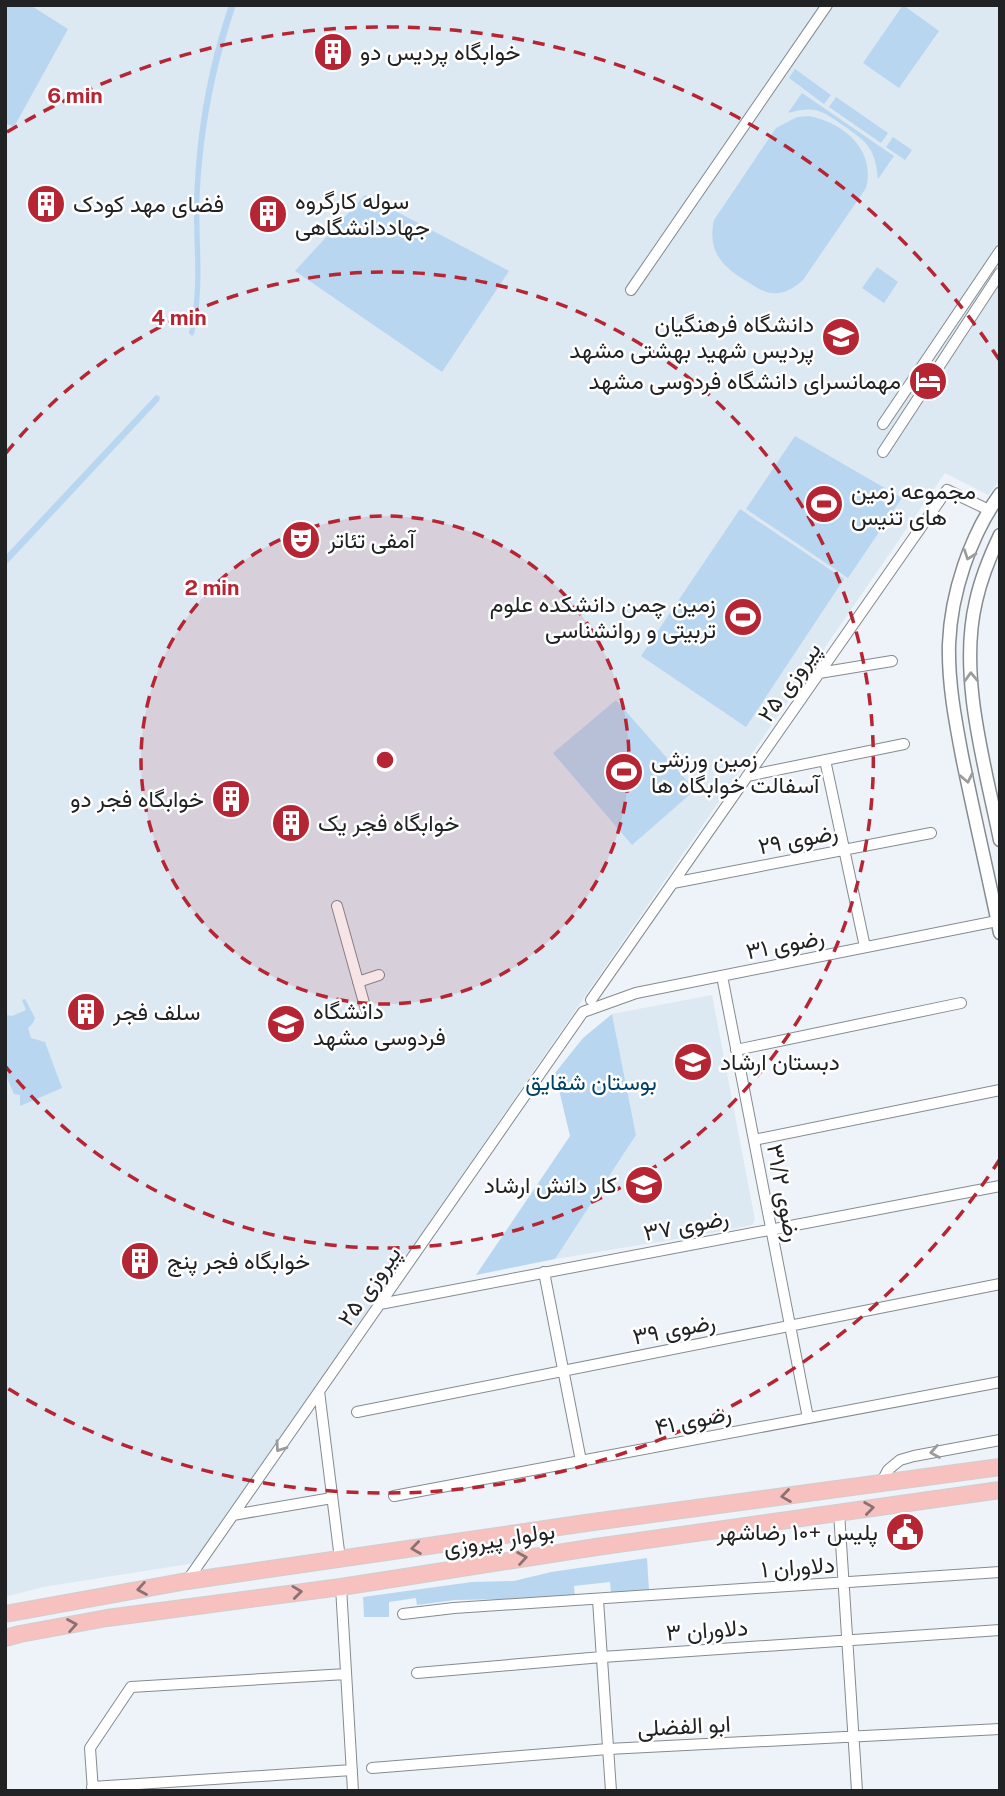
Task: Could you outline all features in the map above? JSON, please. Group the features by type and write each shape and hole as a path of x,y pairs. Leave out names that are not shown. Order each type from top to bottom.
{"main road":[{"name":"بولوار پیروزی","path":"5,1615 187,1581 1000,1467"},
{"name":"بولوار پیروزی","path":"5,1638 107,1618 341,1587 596,1547 1000,1490"},
{"path":"340,1559 341,1587"}],"street":[{"path":"631,290 827,5"},
{"path":"883,424 1000,251"},
{"path":"883,452 1000,273"},
{"name":"پیروزی ۲۵","path":"591,1000 947,490 989,510"},
{"path":"999,925 975,823 956,724 951,692 949,644 955,597 969,552 989,510 1000,494"},
{"path":"1000,535 975,601 970,645 971,690 1000,840"},
{"path":"819,673 892,661"},
{"path":"747,776 904,744"},
{"path":"825,760 866,947"},
{"name":"رضوی ۲۹","path":"673,883 931,833"},
{"path":"337,906 366,1010"},
{"name":"رضوی ۳۱","path":"583,1012 636,993 866,947 999,925"},
{"path":"358,982 379,975"},
{"name":"رضوی ۳۱/۲","path":"722,976 808,1418"},
{"path":"736,1050 961,1003"},
{"name":"پیروزی ۲۵","path":"187,1581 583,1012"},
{"path":"754,1140 1000,1090"},
{"name":"رضوی ۳۷","path":"380,1304 1000,1186"},
{"path":"544,1272 581,1461"},
{"name":"رضوی ۳۹","path":"356,1412 1000,1284"},
{"name":"رضوی ۴۱","path":"394,1496 1000,1382"},
{"path":"319,1391 340,1559"},
{"path":"881,1483 888,1470 900,1460 1000,1440"},
{"path":"233,1515 332,1498"},
{"path":"839,1512 857,1791"},
{"name":"دلاوران ۱","path":"403,1614 454,1608 1000,1572"},
{"path":"341,1587 353,1791"},
{"path":"598,1600 611,1791"},
{"name":"دلاوران ۳","path":"417,1673 602,1657 1000,1630"},
{"path":"346,1674 131,1687 90,1748 93,1789 352,1770"},
{"name":"ابو الفضلی","path":"372,1768 608,1749 1000,1728"}],"shaded area":[{"name":"دانشگاه فردوسی مشهد","path":"5,5 1000,5 1000,480 988,495 945,473 195,1563 43,1587 5,1597"},
{"path":"712,995 755,1220 752,1225 555,1259 636,1135 612,1014"}],"green space":[{"path":"5,5 30,5 68,29 14,127 5,123"},
{"path":"229,5 236,5 216,74 204,142 199,207 200,298 192,336 189,333 195,287 194,210 199,132 214,55"},
{"path":"903,5 939,31 899,88 863,63"},
{"path":"795,69 831,95 824,104 789,78"},
{"path":"802,93 894,156 878,179 875,160 869,147 852,132 818,111 788,113"},
{"path":"836,97 888,133 881,143 829,107"},
{"path":"809,116 845,132 862,150 868,174 866,188 803,280 786,291 770,293 755,287 724,264 713,241 714,220 776,128 797,117"},
{"path":"893,137 912,150 905,160 886,147"},
{"path":"365,195 509,271 442,372 295,271"},
{"path":"877,267 898,282 884,303 862,288"},
{"path":"156,395 160,397 159,401 5,566 5,556"},
{"name":"مجموعه زمین های تنیس","path":"795,436 902,498 848,578 746,509"},
{"name":"زمین چمن دانشکده علوم تربیتی و روانشناسی","path":"740,509 844,579 746,727 641,656"},
{"name":"زمین ورزشی آسفالت خوابگاه ها","path":"616,700 695,790 632,845 553,753"},
{"path":"25,999 35,1018 28,1028 31,1038 45,1042 62,1088 20,1106 20,1095 14,1094 5,1073 5,1015 12,1016 26,1010 22,1000"},
{"name":"بوستان شقایق","path":"612,1014 636,1135 555,1259 476,1275 570,1136 555,1073 583,1038"},
{"path":"647,1558 649,1590 611,1593 610,1582 574,1586 575,1598 455,1600 417,1605 416,1598 389,1602 389,1617 364,1617 363,1597 472,1582 514,1581 551,1572"}],"place":[{"name":"خوابگاه پردیس دو","path":"333,52"},
{"name":"فضای مهد کودک","path":"46,204"},
{"name":"سوله کارگروه جهاددانشگاهی","path":"268,214"},
{"name":"دانشگاه فرهنگیان پردیس شهید بهشتی مشهد","path":"841,337"},
{"name":"مهمانسرای دانشگاه فردوسی مشهد","path":"928,381"},
{"name":"مجموعه زمین های تنیس","path":"824,504"},
{"name":"آمفی تئاتر","path":"301,540"},
{"name":"زمین چمن دانشکده علوم تربیتی و روانشناسی","path":"743,617"},
{"name":"زمین ورزشی آسفالت خوابگاه ها","path":"624,772"},
{"name":"خوابگاه فجر دو","path":"231,799"},
{"name":"خوابگاه فجر یک","path":"291,823"},
{"name":"سلف فجر","path":"86,1012"},
{"name":"دانشگاه فردوسی مشهد","path":"286,1024"},
{"name":"دبستان ارشاد","path":"693,1062"},
{"name":"کار دانش ارشاد","path":"644,1185"},
{"name":"خوابگاه فجر پنج","path":"140,1261"},
{"name":"پلیس +۱۰ رضاشهر","path":"905,1532"}]}
